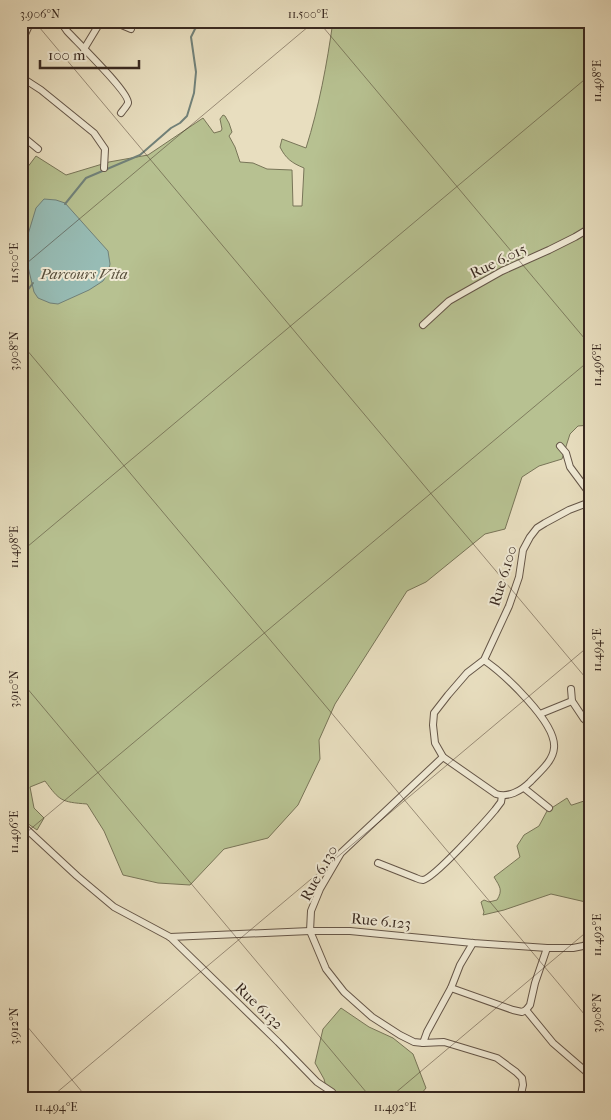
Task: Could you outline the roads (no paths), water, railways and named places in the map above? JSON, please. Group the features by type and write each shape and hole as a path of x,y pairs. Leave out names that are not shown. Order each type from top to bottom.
{"street":[{"path":"21,43 31,21"},
{"path":"60,21 121,88 128,100 128,104 121,113"},
{"path":"84,49 101,21"},
{"path":"112,21 131,29"},
{"path":"21,77 41,90 94,133 105,149 104,168"},
{"path":"21,136 38,149"},
{"name":"Rue 6.015","path":"423,325 442,306 463,292 502,271 558,246 590,228"},
{"path":"560,446 566,453 570,467 590,494"},
{"name":"Rue 6.100","path":"484,660 512,598 519,576 523,550 530,537 545,522 590,502"},
{"path":"484,660 498,670 540,714 553,736 554,748 550,760 524,788 502,796 496,794 443,757 435,743 434,713 467,673 484,660"},
{"path":"571,689 572,701 584,719 590,724"},
{"path":"540,714 572,701"},
{"name":"Rue 6.130","path":"310,931 312,911 320,889 341,854 443,757"},
{"path":"524,788 549,808"},
{"path":"378,863 425,880 441,867 495,810 501,802 502,796"},
{"path":"22,825 114,907 170,936"},
{"name":"Rue 6.123","path":"170,936 350,930 473,943 546,948 573,948 590,943"},
{"path":"310,931 326,969 344,992 372,1017 414,1042 444,1042 497,1058 522,1078 523,1084 520,1099"},
{"name":"Rue 6.132","path":"170,936 317,1082 332,1092"},
{"path":"423,1043 460,965 473,943"},
{"path":"450,988 522,1012 530,1005 546,948"},
{"path":"526,1010 553,1043 590,1075"}],"water":[{"path":"44,199 65,203 108,251 110,264 108,273 103,281 89,290 58,304 38,298 34,292 25,254 26,241 36,208"}],"waterway":[{"path":"65,204 86,178 140,155 187,116 194,93 196,72 191,37 195,29 203,21"},
{"path":"21,299 33,283"}],"park label":[{"name":"Parcours Vita","path":"84,274"}]}
